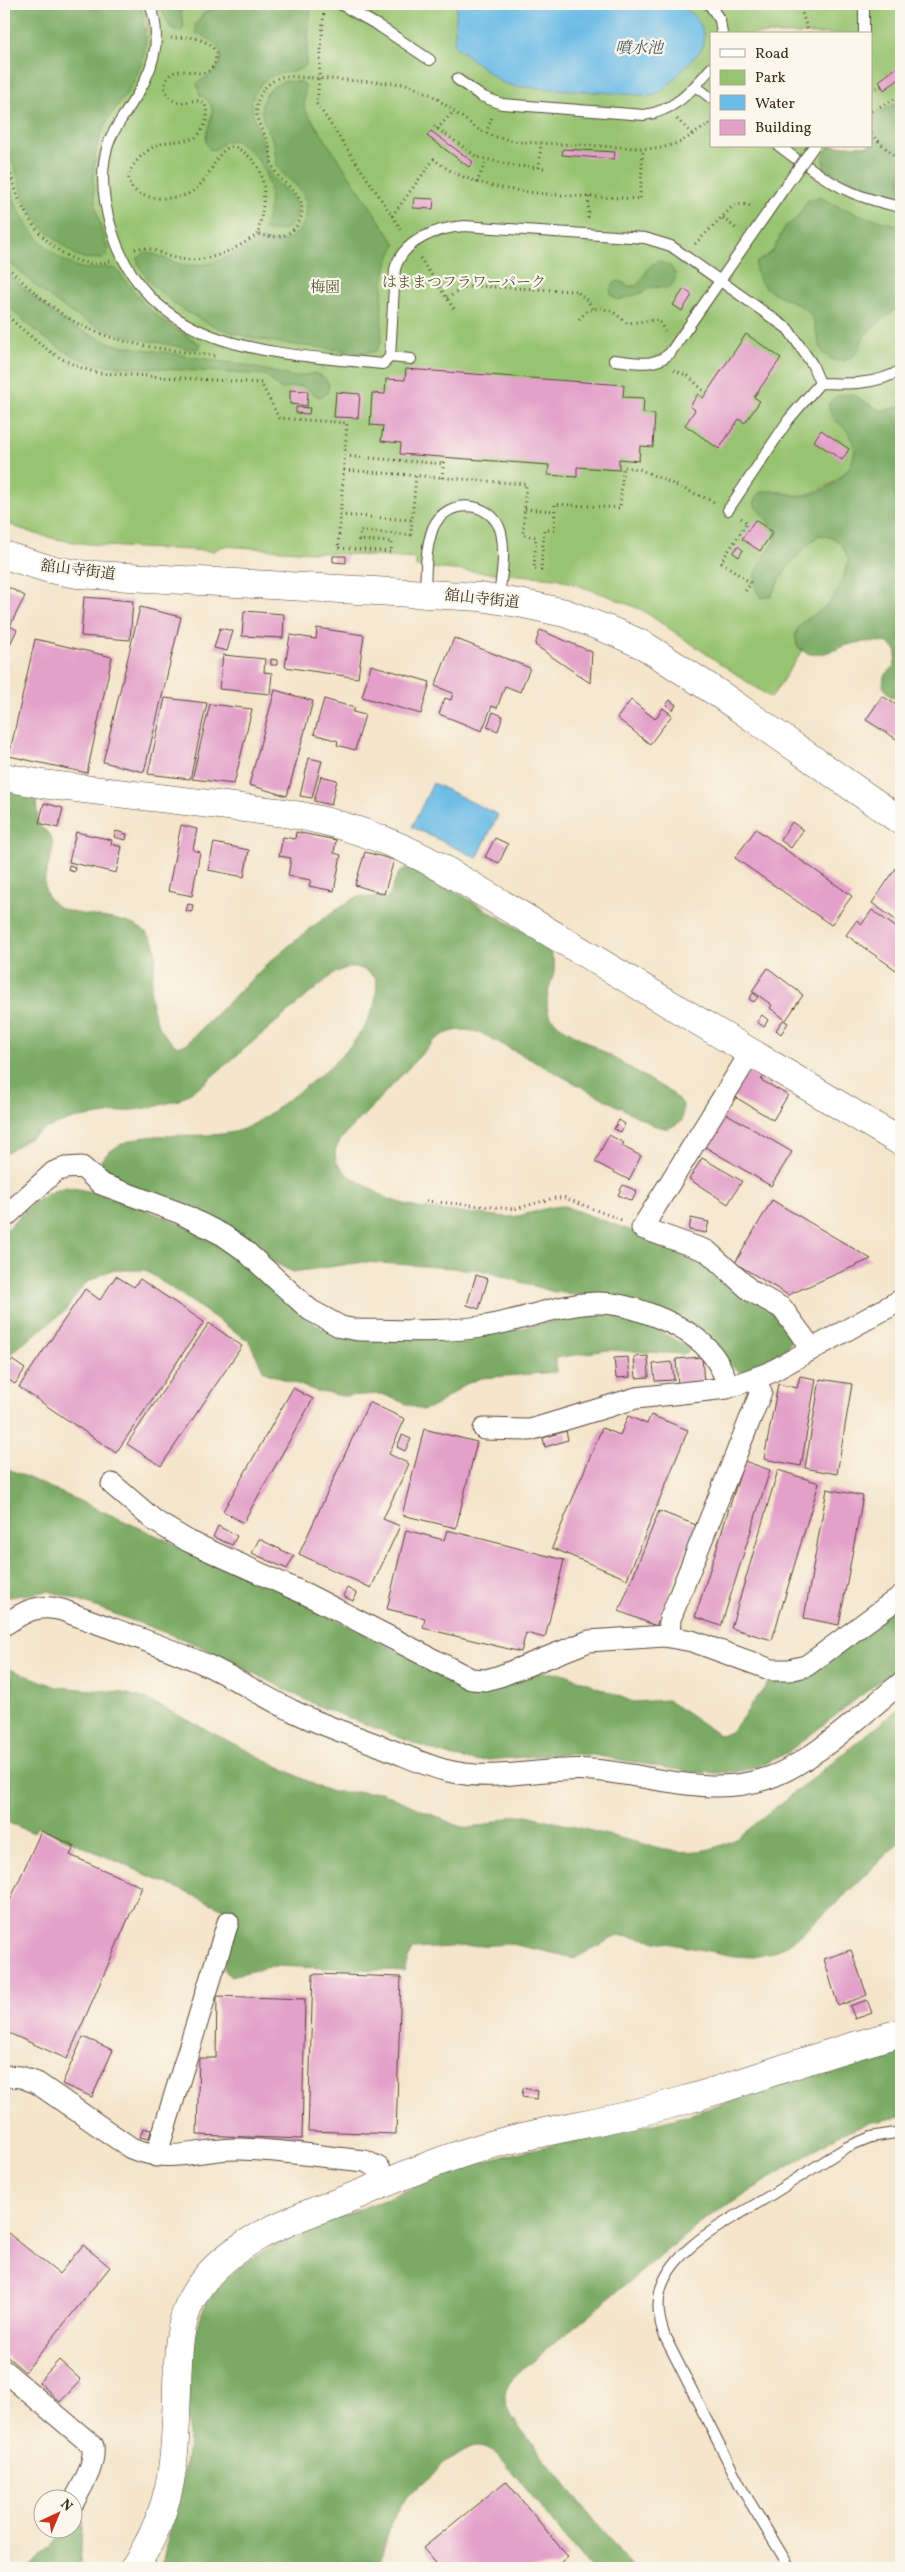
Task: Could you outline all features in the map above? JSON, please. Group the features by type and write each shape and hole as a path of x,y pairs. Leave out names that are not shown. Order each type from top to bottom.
{"street":[{"name":"舘山寺街道","path":"4,555 49,569 77,574 425,594 499,600 565,613 645,646 719,694 901,822"},
{"path":"4,777 42,784 318,818 381,837 440,867 901,1142"},
{"path":"751,1052 642,1228 707,1251 751,1291 782,1308 812,1349"},
{"path":"4,1218 54,1172 65,1168 82,1167 101,1184 180,1213 233,1241 310,1310 341,1327 358,1330 450,1330 509,1322 570,1306 596,1303 622,1306 652,1316 694,1337 716,1360 729,1388"},
{"path":"484,1429 530,1430 636,1398 729,1388 755,1379 901,1300"},
{"path":"669,1636 670,1619 760,1392 755,1379"},
{"path":"112,1484 155,1521 188,1541 324,1603 471,1678 486,1680 500,1676 589,1641 669,1636 692,1641 772,1670 789,1670 806,1666 901,1596"},
{"path":"4,1625 34,1608 48,1606 62,1610 197,1661 313,1720 450,1772 475,1776 569,1769 623,1774 689,1786 716,1788 744,1785 770,1777 795,1765 901,1683"},
{"path":"156,2156 228,1922"},
{"path":"134,2568 158,2526 167,2503 175,2453 179,2344 183,2321 192,2300 204,2280 220,2264 258,2237 386,2182 488,2146 684,2101 849,2047 901,2034"},
{"path":"4,2076 21,2077 37,2083 131,2148 156,2156 182,2156 238,2149 365,2161 379,2168 386,2182"},
{"path":"4,2371 87,2438 93,2446 94,2455 80,2490"}],"lane":[{"path":"150,4 156,19 157,38 155,56 135,98 113,132 107,147 104,184 105,202 108,221 122,256 135,278 164,309 191,328 215,339 239,346 295,355 384,364 390,358 398,259 404,250 432,233 448,227 464,226 645,238 672,246 788,329 808,358 820,383"},
{"path":"340,4 430,60"},
{"path":"709,4 720,20 722,32"},
{"path":"864,4 864,32"},
{"path":"457,79 481,96 502,104 644,115 668,110 695,86 710,69"},
{"path":"695,86 710,97"},
{"path":"782,148 795,158"},
{"path":"614,360 651,363 661,361 670,353 813,148"},
{"path":"809,167 846,192 867,200 901,207"},
{"path":"390,358 411,359"},
{"path":"820,383 851,384 874,381 901,370"},
{"path":"729,510 789,419 820,383"},
{"path":"425,594 427,551 434,527 448,511 469,506 489,514 501,532 504,557 499,600"},
{"path":"790,2568 742,2488 665,2337 659,2320 658,2304 662,2287 682,2256 712,2232 847,2147 871,2137 901,2132"}],"path":[{"path":"325,4 317,104 456,312"},
{"path":"799,4 808,32"},
{"path":"157,38 195,38 214,50 216,56 214,64 208,71 200,74 181,70 173,72 166,79 164,87 174,102 181,104 198,100 204,103 207,112 206,124 195,138 170,141 150,149 130,171 130,186 140,196 177,198 186,195 205,180 220,152 226,147 233,146 248,156 262,175 264,213 258,234"},
{"path":"4,156 28,217 50,242 72,258 82,263 104,263 137,248 147,247 176,258 202,259 228,252 258,234 272,237 289,233 302,218 302,209 296,192 282,180 271,164 271,153 258,122 256,103 261,93 275,79 284,76 319,78"},
{"path":"872,89 882,86"},
{"path":"872,110 901,96"},
{"path":"668,110 693,135"},
{"path":"454,111 435,128 468,152 486,160 515,166 545,168"},
{"path":"872,135 901,163"},
{"path":"539,168 541,143"},
{"path":"392,216 434,159 457,174 477,183 512,190 640,199 643,150"},
{"path":"477,183 486,160"},
{"path":"588,217 589,195"},
{"path":"684,255 737,204 744,203 765,216"},
{"path":"4,264 58,311 94,332 134,344 219,356"},
{"path":"447,298 462,289 472,286 576,291 587,300 593,309"},
{"path":"579,319 593,309 612,311 627,323 658,320 664,327 670,353"},
{"path":"4,313 44,349 79,368 99,373 261,383 279,418 347,423 338,548 391,552 392,542 359,540 360,531 411,534 416,476"},
{"path":"661,361 678,373 688,376 704,391"},
{"path":"345,456 444,464"},
{"path":"442,478 444,458"},
{"path":"344,470 526,484 523,535 536,536 534,569 541,570 544,530 554,530 555,504 620,508 622,468 639,469 729,510 747,523 721,562 751,583 744,593"},
{"path":"525,509 555,511"},
{"path":"340,515 412,520"},
{"path":"426,1201 515,1209 554,1198 565,1198 642,1228"}],"green space":[{"path":"4,4 139,4 143,17 146,41 141,63 131,86 103,129 95,158 94,189 96,205 108,249 107,255 103,259 83,258 74,254 42,227 25,200 15,168 4,147"},
{"name":"はままつフラワーパーク","path":"139,4 901,4 901,407 881,411 851,394 831,417 849,432 854,443 855,454 851,465 844,474 823,488 812,492 793,495 779,492 754,504 777,533 774,547 754,575 771,596 792,563 819,535 835,539 844,549 849,560 838,589 828,603 813,616 803,621 796,644 802,651 771,698 642,610 556,578 416,567 416,559 223,546 213,551 107,546 53,538 4,522 4,30 148,37 146,21"},
{"path":"160,4 179,4 184,27 180,33 169,26"},
{"path":"221,4 311,4 306,65 296,70 269,77 257,89 252,105 270,174 290,195 297,209 291,225 282,230 264,230 270,203 270,192 268,181 259,162 244,146 234,140 224,142 216,149 210,150 206,143 212,107 200,95 197,84 211,75 221,60 221,54 209,39 196,33 195,25 205,12"},
{"name":"梅園","path":"285,81 301,82 305,85 304,108 396,245 386,267 382,292 381,342 376,351 357,352 280,343 219,328 181,309 164,295 148,279 137,259 146,252 187,265 207,264 234,254 259,239 283,241 296,234 305,218 305,200 295,184 278,167 273,141 264,123 262,113 265,96 273,87"},
{"path":"901,101 901,199 850,185 824,167 824,155 829,148 872,148 872,116"},
{"path":"4,167 21,214 42,243 61,258 81,268 116,269 144,304 164,322 201,344 200,348 186,348 136,338 94,325 61,306 8,261 4,257"},
{"path":"820,197 859,214 901,226 901,302 893,312 865,335 855,355 841,361 829,358 823,353 812,317 807,311 766,288 760,281 757,273 756,263 772,252 785,227 796,219 809,199"},
{"path":"658,261 671,267 676,275 673,284 667,288 652,287 639,294 618,300 612,296 610,290 616,281 628,286 636,286 651,266"},
{"path":"4,271 55,315 73,327 112,344 244,365 295,377 315,373 323,377 329,384 327,393 320,397 300,386 280,390 266,375 100,365 85,360 59,348 26,323 4,303"},
{"path":"851,394 881,411 901,407 901,702 889,695 883,686 884,676 894,667 897,652 889,643 856,643 817,654 803,651 797,645 796,633 798,627 831,601 841,583 849,561 839,542 831,537 819,535 804,548 792,563 771,596 761,598 756,589 757,573 777,533 754,504 758,494 768,491 794,496 808,495 828,487 845,473 854,455 854,446 849,434 834,417 828,404 838,395"},
{"path":"4,790 29,795 36,800 38,824 50,835 53,844 45,877 47,894 52,902 74,912 135,925 146,932 154,943 156,959 151,982 152,1005 157,1021 165,1036 178,1047 186,1044 267,964 313,926 353,899 361,896 387,898 397,876 404,869 417,869 541,942 553,960 553,976 547,1001 551,1017 560,1026 672,1093 683,1104 682,1121 668,1129 653,1125 481,1033 457,1030 435,1040 341,1139 335,1150 336,1162 347,1174 386,1198 417,1208 514,1217 557,1206 564,1206 697,1255 771,1311 792,1338 789,1345 771,1361 740,1372 730,1365 724,1354 581,1295 554,1292 481,1270 364,1262 293,1272 271,1261 228,1226 107,1176 102,1171 101,1160 114,1148 129,1141 146,1137 217,1135 248,1127 268,1115 317,1078 348,1049 370,1016 376,998 376,979 365,970 356,967 346,968 333,974 203,1084 179,1100 153,1107 73,1119 44,1129 4,1154"},
{"path":"66,1187 103,1195 150,1211 214,1241 242,1261 307,1318 338,1336 511,1331 572,1316 596,1313 621,1315 649,1325 690,1348 688,1352 683,1354 607,1350 556,1358 556,1372 481,1378 466,1384 435,1406 422,1410 382,1394 343,1396 316,1391 264,1372 249,1341 145,1270 111,1270 84,1284 66,1310 4,1359 4,1232 40,1199"},
{"path":"4,1467 287,1594 454,1680 540,1672 566,1674 633,1702 667,1700 719,1735 729,1733 737,1725 768,1683 901,1605 901,1675 895,1674 885,1677 788,1752 765,1764 741,1771 691,1772 593,1755 561,1754 476,1761 454,1757 318,1706 196,1644 66,1596 49,1591 10,1597 4,1595"},
{"path":"4,1667 57,1687 120,1692 146,1699 319,1787 333,1792 381,1792 458,1826 476,1827 509,1817 527,1815 681,1852 715,1848 739,1837 901,1707 901,1840 840,1900 789,1944 772,1953 753,1957 734,1956 636,1937 617,1936 575,1958 512,1944 412,1949 404,1971 273,1966 231,1976 226,1973 224,1968 233,1918 224,1909 37,1826 34,1833 4,1821"},
{"path":"901,2049 901,2117 867,2123 840,2134 704,2220 518,2373 506,2389 506,2404 511,2417 633,2568 590,2568 501,2458 487,2448 477,2446 460,2453 449,2461 425,2479 407,2497 394,2519 378,2568 164,2568 163,2560 183,2478 187,2451 191,2358 198,2322 205,2306 216,2289 245,2263 279,2243 418,2185 483,2162 528,2150 665,2121 715,2107 847,2063"},
{"path":"56,2540 81,2540 80,2568 29,2568"}],"water":[{"name":"噴水池","path":"457,4 678,4 699,23 702,29 703,42 701,50 665,89 654,96 513,86 501,82 454,45"},
{"path":"433,783 498,815 477,858 412,827"}],"building":[{"path":"901,64 901,78 884,90 879,81"},
{"path":"431,131 473,162 469,167 427,136"},
{"path":"563,149 615,152 614,159 562,155"},
{"path":"414,198 434,199 433,209 413,208"},
{"path":"684,289 692,295 682,311 673,305"},
{"path":"746,334 781,358 754,397 760,401 745,423 739,419 719,449 685,425 695,410 690,406 698,394 703,398"},
{"path":"406,369 624,385 623,397 644,398 643,413 655,414 653,447 640,446 639,461 619,459 619,470 577,467 577,477 548,475 549,465 400,454 401,443 381,441 383,426 370,425 372,393 385,394 386,379 405,380"},
{"path":"290,390 308,391 307,406 290,404"},
{"path":"336,392 360,394 358,418 334,417"},
{"path":"296,407 310,408 309,414 296,413"},
{"path":"821,430 849,449 842,460 814,441"},
{"path":"755,520 773,532 760,551 742,539"},
{"path":"738,546 743,550 739,557 733,553"},
{"path":"333,556 346,556 346,563 333,562"},
{"path":"4,585 25,596 10,626 17,630 4,656"},
{"path":"84,597 133,601 130,640 81,636"},
{"path":"140,607 181,617 144,772 103,762"},
{"path":"244,611 284,614 283,638 242,636"},
{"path":"220,628 233,631 227,651 214,648"},
{"path":"317,628 364,635 358,678 285,667 290,635 316,639"},
{"path":"540,630 592,652 590,683 535,645"},
{"path":"454,638 530,668 520,692 505,686 497,708 492,706 482,731 439,714 445,698 451,700 453,693 435,686"},
{"path":"35,639 112,657 87,773 9,756"},
{"path":"223,655 265,659 264,672 272,673 270,694 219,689"},
{"path":"271,659 277,660 277,665 271,665"},
{"path":"4,660 8,663 4,671"},
{"path":"371,665 430,682 421,714 362,697"},
{"path":"275,690 313,701 287,796 249,785"},
{"path":"882,696 901,708 901,735 898,740 866,720"},
{"path":"165,698 207,703 190,779 148,774"},
{"path":"324,699 355,708 353,712 365,715 355,750 337,745 338,741 314,734"},
{"path":"631,700 655,719 663,708 672,715 650,744 617,718"},
{"path":"670,700 676,705 673,710 666,705"},
{"path":"210,704 252,709 234,784 192,779"},
{"path":"493,712 503,716 498,731 487,727"},
{"path":"309,758 322,761 312,798 300,796"},
{"path":"321,776 337,780 331,805 314,801"},
{"path":"44,803 63,808 58,828 39,823"},
{"path":"792,822 803,830 791,848 780,840"},
{"path":"181,825 197,829 193,850 200,852 192,896 168,891"},
{"path":"756,829 852,896 831,925 735,858"},
{"path":"116,831 127,834 126,840 114,837"},
{"path":"76,832 112,840 111,844 122,847 116,873 69,862"},
{"path":"296,832 336,840 334,853 341,855 334,891 309,886 311,880 288,876 291,858 279,856 283,837 295,839"},
{"path":"495,838 508,844 499,863 485,857"},
{"path":"214,843 249,850 244,877 208,870"},
{"path":"365,852 394,860 384,894 355,885"},
{"path":"901,861 901,921 900,923 872,903"},
{"path":"69,865 75,867 74,872 68,870"},
{"path":"188,904 193,905 192,912 186,911"},
{"path":"872,910 901,931 901,969 899,972 846,935 857,920 862,924"},
{"path":"768,968 803,995 786,1020 770,1008 772,1005 752,991"},
{"path":"753,993 758,997 754,1002 749,999"},
{"path":"762,1015 768,1020 764,1027 757,1022"},
{"path":"783,1020 788,1023 781,1034 776,1030"},
{"path":"752,1068 764,1076 761,1080 788,1095 773,1120 732,1095"},
{"path":"722,1111 792,1152 771,1186 702,1145"},
{"path":"619,1120 625,1124 621,1132 614,1129"},
{"path":"609,1135 624,1143 622,1146 641,1156 629,1180 595,1162"},
{"path":"702,1158 742,1181 728,1204 689,1179"},
{"path":"623,1185 637,1191 632,1201 618,1195"},
{"path":"772,1200 871,1259 788,1295 735,1263"},
{"path":"691,1218 709,1222 706,1233 689,1230"},
{"path":"476,1275 488,1279 479,1309 467,1305"},
{"path":"116,1276 134,1287 140,1279 204,1322 116,1453 19,1387 85,1289 100,1300"},
{"path":"209,1323 242,1346 161,1466 127,1444"},
{"path":"648,1356 649,1377 636,1378 634,1357"},
{"path":"628,1357 630,1377 616,1378 614,1358"},
{"path":"702,1357 704,1383 678,1385 676,1359"},
{"path":"12,1360 25,1369 15,1384 4,1377 4,1371"},
{"path":"672,1362 674,1380 655,1381 653,1364"},
{"path":"800,1376 816,1379 801,1466 764,1459 778,1384 797,1388"},
{"path":"820,1379 852,1384 837,1474 805,1468"},
{"path":"293,1388 313,1399 243,1523 223,1511"},
{"path":"369,1402 405,1419 389,1454 409,1464 383,1519 400,1526 371,1588 299,1554"},
{"path":"651,1415 688,1430 627,1579 552,1548 602,1428 620,1435 628,1416 647,1424"},
{"path":"424,1429 477,1442 456,1528 402,1515"},
{"path":"566,1431 568,1440 545,1447 543,1438"},
{"path":"402,1435 411,1439 405,1451 397,1447"},
{"path":"744,1461 770,1470 721,1626 695,1617"},
{"path":"778,1470 819,1483 772,1640 731,1628"},
{"path":"827,1489 863,1496 839,1625 804,1618"},
{"path":"659,1511 696,1525 656,1626 619,1611"},
{"path":"218,1526 237,1536 232,1545 213,1537"},
{"path":"406,1530 444,1540 447,1530 564,1560 545,1638 526,1633 521,1652 423,1628 425,1618 387,1609"},
{"path":"259,1539 294,1556 287,1569 252,1553"},
{"path":"347,1588 356,1593 353,1601 343,1596"},
{"path":"41,1831 75,1846 70,1855 142,1887 67,2059 4,2031 4,1914"},
{"path":"851,1950 867,1995 838,2006 824,1959"},
{"path":"313,1974 401,1977 396,2134 308,2131"},
{"path":"217,1996 305,1999 302,2139 197,2135 199,2058 216,2058"},
{"path":"867,2000 872,2013 855,2019 850,2006"},
{"path":"83,2037 113,2050 92,2097 62,2084"},
{"path":"523,2088 538,2091 537,2099 522,2097"},
{"path":"143,2128 151,2130 149,2139 140,2137"},
{"path":"8,2233 59,2274 83,2245 110,2267 25,2372 4,2354 4,2238"},
{"path":"59,2360 81,2380 60,2402 39,2382"},
{"path":"506,2481 568,2557 555,2568 440,2568 423,2548"}]}
